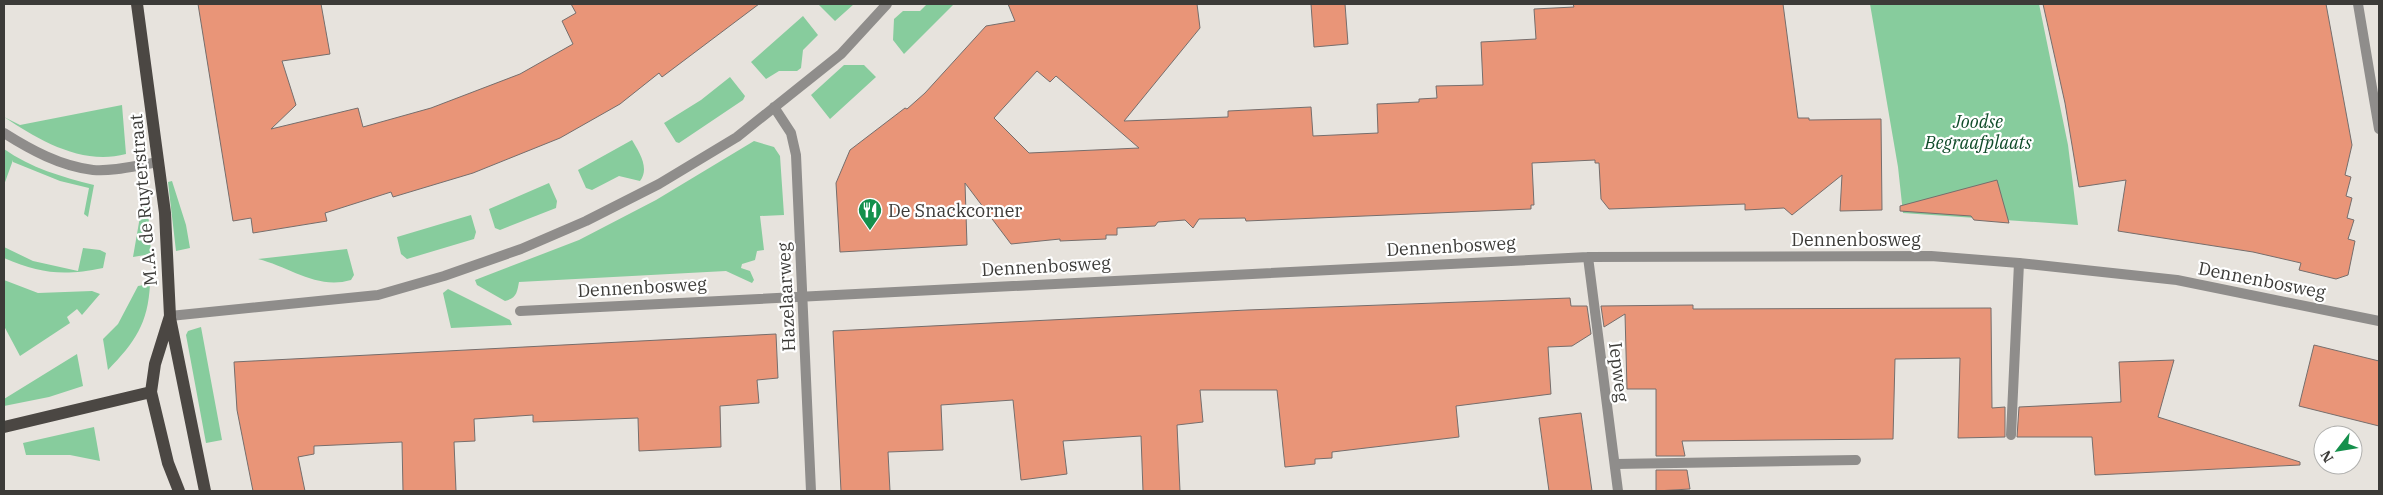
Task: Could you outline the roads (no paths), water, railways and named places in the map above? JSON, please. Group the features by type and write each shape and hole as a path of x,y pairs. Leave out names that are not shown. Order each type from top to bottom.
{"main road":[{"name":"M.A. de Ruyterstraat","path":"137,4 165,214 170,316 155,364 151,392"},
{"path":"170,316 205,491"},
{"path":"4,427 151,392 168,463 179,491"}],"street":[{"path":"170,316 378,295 444,276 530,246 586,221 659,184 737,137 841,54 887,4"},
{"path":"2358,4 2379,129"},
{"name":"Hazelaarweg","path":"774,107 790,133 796,155 811,491"},
{"path":"4,133 30,149 64,164 94,170 159,162"},
{"name":"Dennenbosweg","path":"520,311 1588,257 1931,256 2019,262 2177,280 2379,321"},
{"name":"Iepweg","path":"1588,257 1618,491"},
{"path":"2011,435 2019,262"},
{"path":"1615,464 1856,460"}],"place":[{"name":"De Snackcorner","path":"870,231"}],"park label":[{"name":"Joodse Begraafplaats","path":"1978,131"}]}
